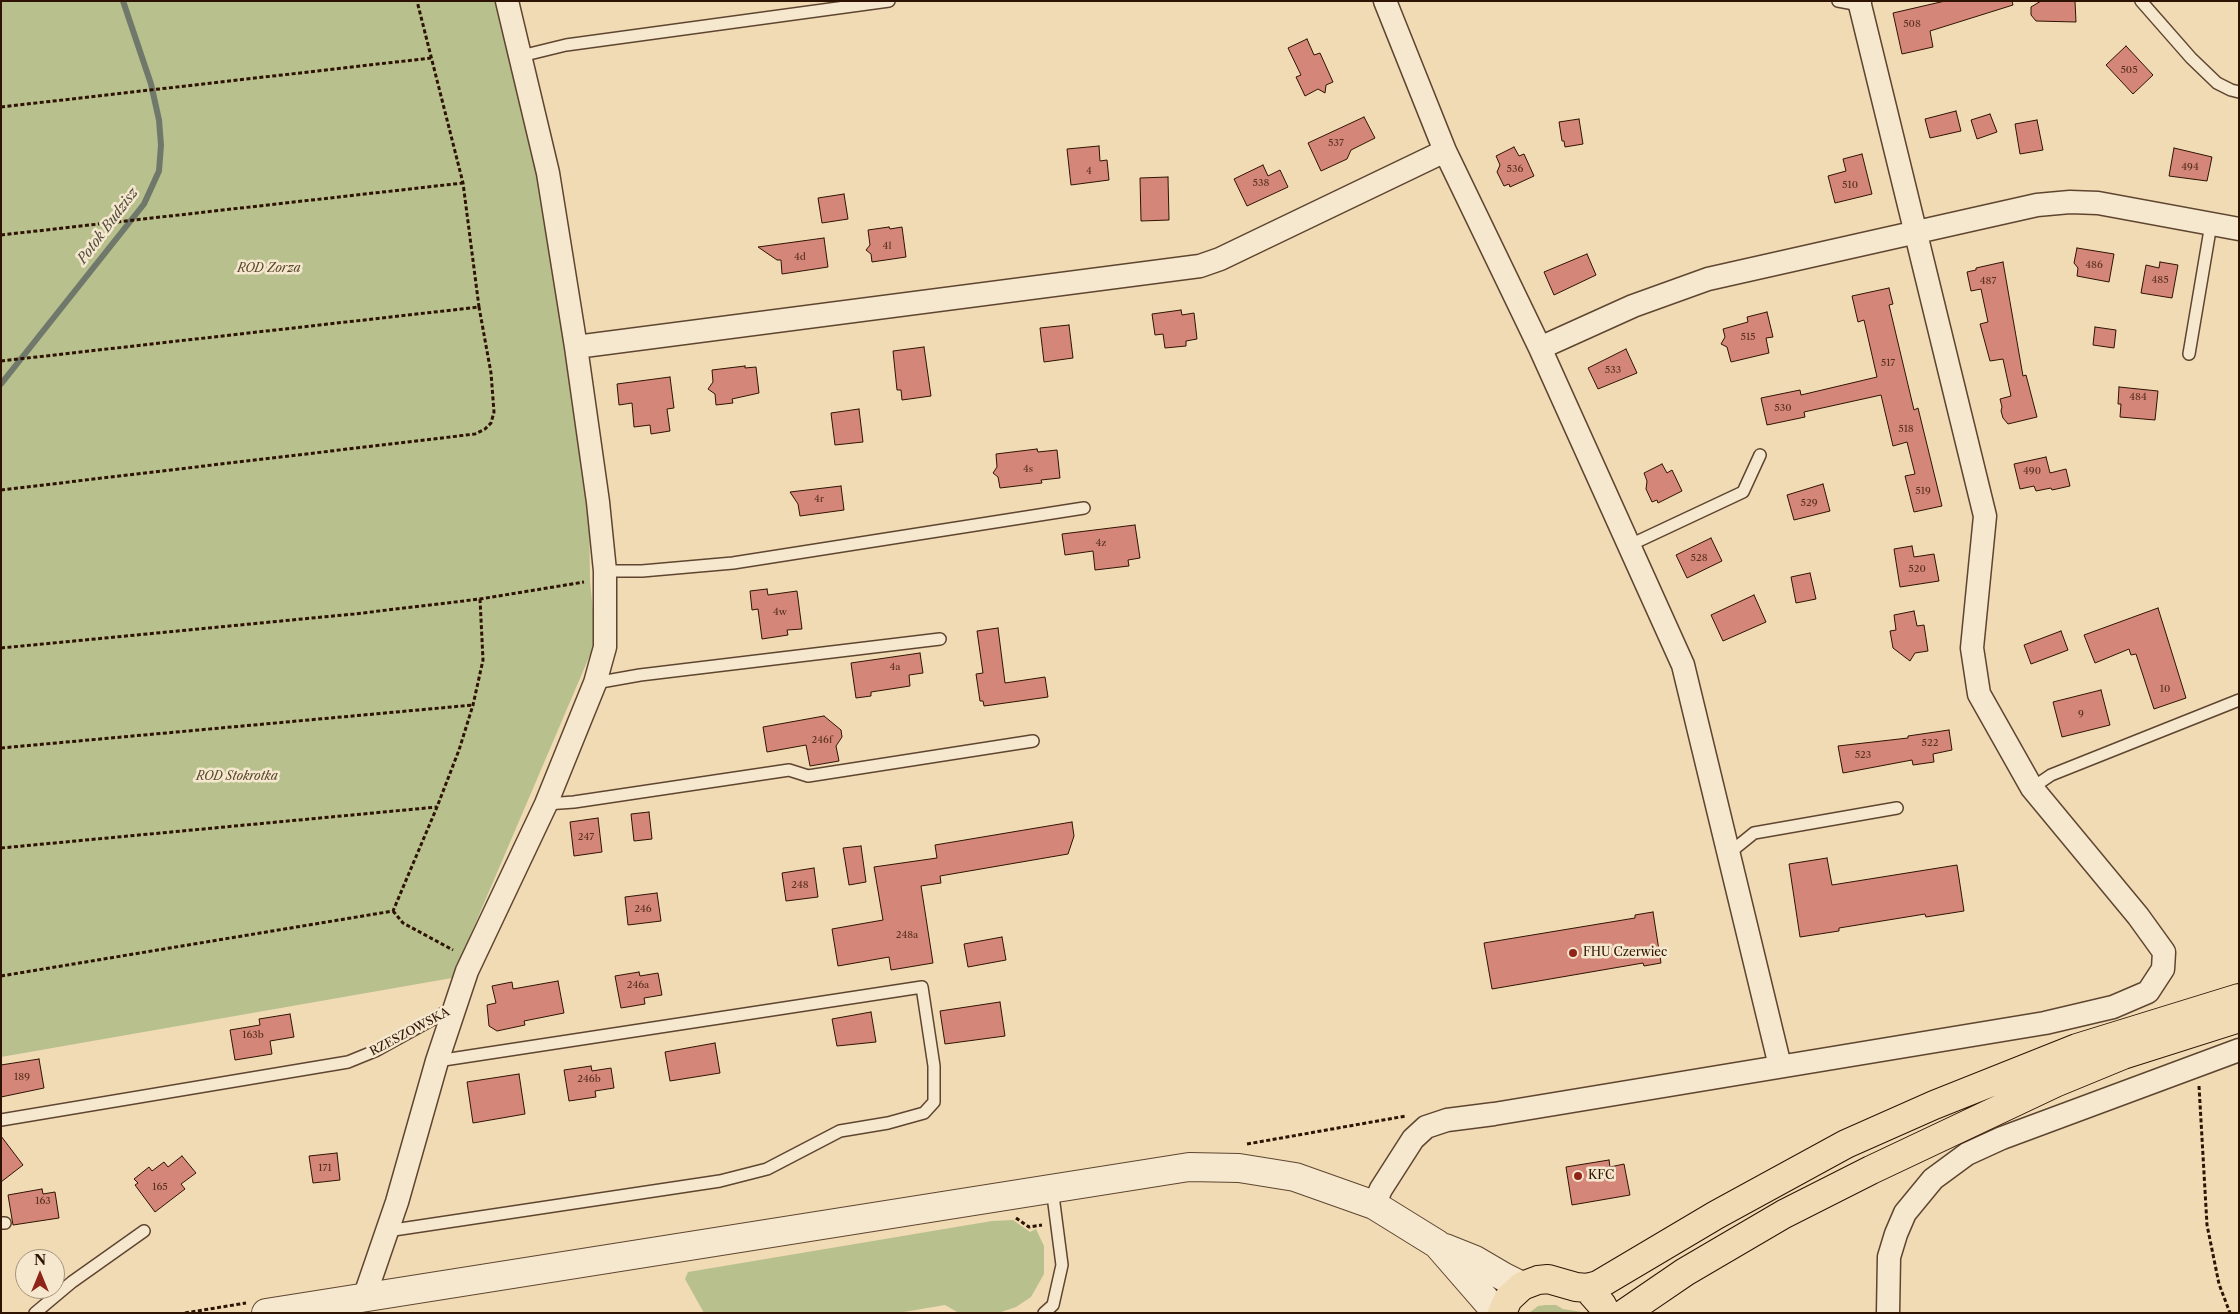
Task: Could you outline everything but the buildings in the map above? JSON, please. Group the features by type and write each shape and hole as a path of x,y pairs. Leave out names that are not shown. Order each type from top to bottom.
{"main road":[{"path":"1502,1313 1508,1299 1522,1286 1548,1279 1576,1287 1587,1288 1598,1285 1716,1215 1846,1144 1925,1109 2077,1048 2239,998"},
{"path":"1625,1313 1685,1272 1784,1214 1871,1170 2055,1083 2123,1056 2239,1018"},
{"path":"1587,1288 1602,1305 1606,1313"}],"street":[{"path":"453,1008 465,956 546,804 595,683 605,647 600,578 598,502 576,347 548,173 507,1"},
{"path":"1385,1 1445,150 1540,348 1683,665 1780,1066"},
{"path":"1374,1205 1380,1189 1412,1139 1426,1127 1446,1120 1494,1114 2045,1023 2113,1007 2148,992 2163,969 2164,952 2138,916 2032,788 1979,694 1972,648 1984,516 1916,233 1853,2"},
{"path":"576,347 1200,266 1220,259 1445,150"},
{"path":"1540,348 1633,306 1708,279 2037,205 2070,202 2098,203 2239,229"},
{"name":"RZESZOWSKA","path":"364,1298 387,1231 453,1008"},
{"path":"1888,1313 1889,1257 1896,1234 1905,1213 1933,1179 1967,1154 2002,1138 2239,1050"},
{"path":"266,1313 1189,1167 1239,1168 1295,1176 1374,1205 1437,1244 1475,1260 1522,1286"},
{"path":"1437,1244 1497,1313"}],"lane":[{"path":"521,56 566,45 889,1"},
{"path":"2141,1 2191,58 2217,83 2239,92"},
{"path":"2189,354 2211,224"},
{"path":"1630,545 1743,492 1760,455"},
{"path":"600,578 642,571 733,563 1084,508"},
{"path":"595,683 640,675 940,639"},
{"path":"2032,788 2051,774 2239,700"},
{"path":"546,804 574,802 789,770 808,776 1033,740"},
{"path":"1728,854 1754,833 1897,808"},
{"path":"387,1231 720,1181 767,1169 840,1131 888,1123 924,1113 934,1102 934,1066 922,987 437,1061"},
{"name":"RZESZOWSKA","path":"1,1120 348,1062 375,1051 453,1008"},
{"path":"1044,1313 1053,1304 1062,1265 1052,1188"},
{"path":"34,1313 72,1282 144,1232"}],"path":[{"path":"1,490 475,434 485,429 491,422 494,412 491,373 463,183 417,1"},
{"path":"1,107 431,58"},
{"path":"1,235 463,183"},
{"path":"1,361 480,307"},
{"path":"1,648 344,615 480,599 600,578"},
{"path":"393,911 437,807 459,750 473,705 483,660 480,599"},
{"path":"1,748 473,705"},
{"path":"1,848 437,807"},
{"path":"393,911 404,923 465,956"},
{"path":"1,976 393,911"},
{"path":"2199,1085 2207,1225 2219,1284 2230,1313"},
{"path":"1242,1145 1416,1115"}],"green space":[{"path":"1,1 498,1 537,173 589,506 590,581 596,641 452,978 1,1057"},
{"path":"1013,1220 1030,1232 1036,1229 1044,1246 1044,1274 1031,1297 1016,1307 998,1313 959,1313 945,1305 898,1313 704,1313 685,1279 688,1272 992,1221"},
{"path":"1556,1305 1563,1309 1588,1313 1529,1313 1538,1306"}],"waterway":[{"name":"Potok Budzisz","path":"1,384 144,204 159,171 161,145 159,120 151,84 123,1"}],"place":[{"name":"FHU Czerwiec","path":"1573,953"},
{"name":"KFC","path":"1578,1176"}],"park label":[{"name":"ROD Zorza","path":"269,269"},
{"name":"ROD Stokrotka","path":"237,777"}]}
